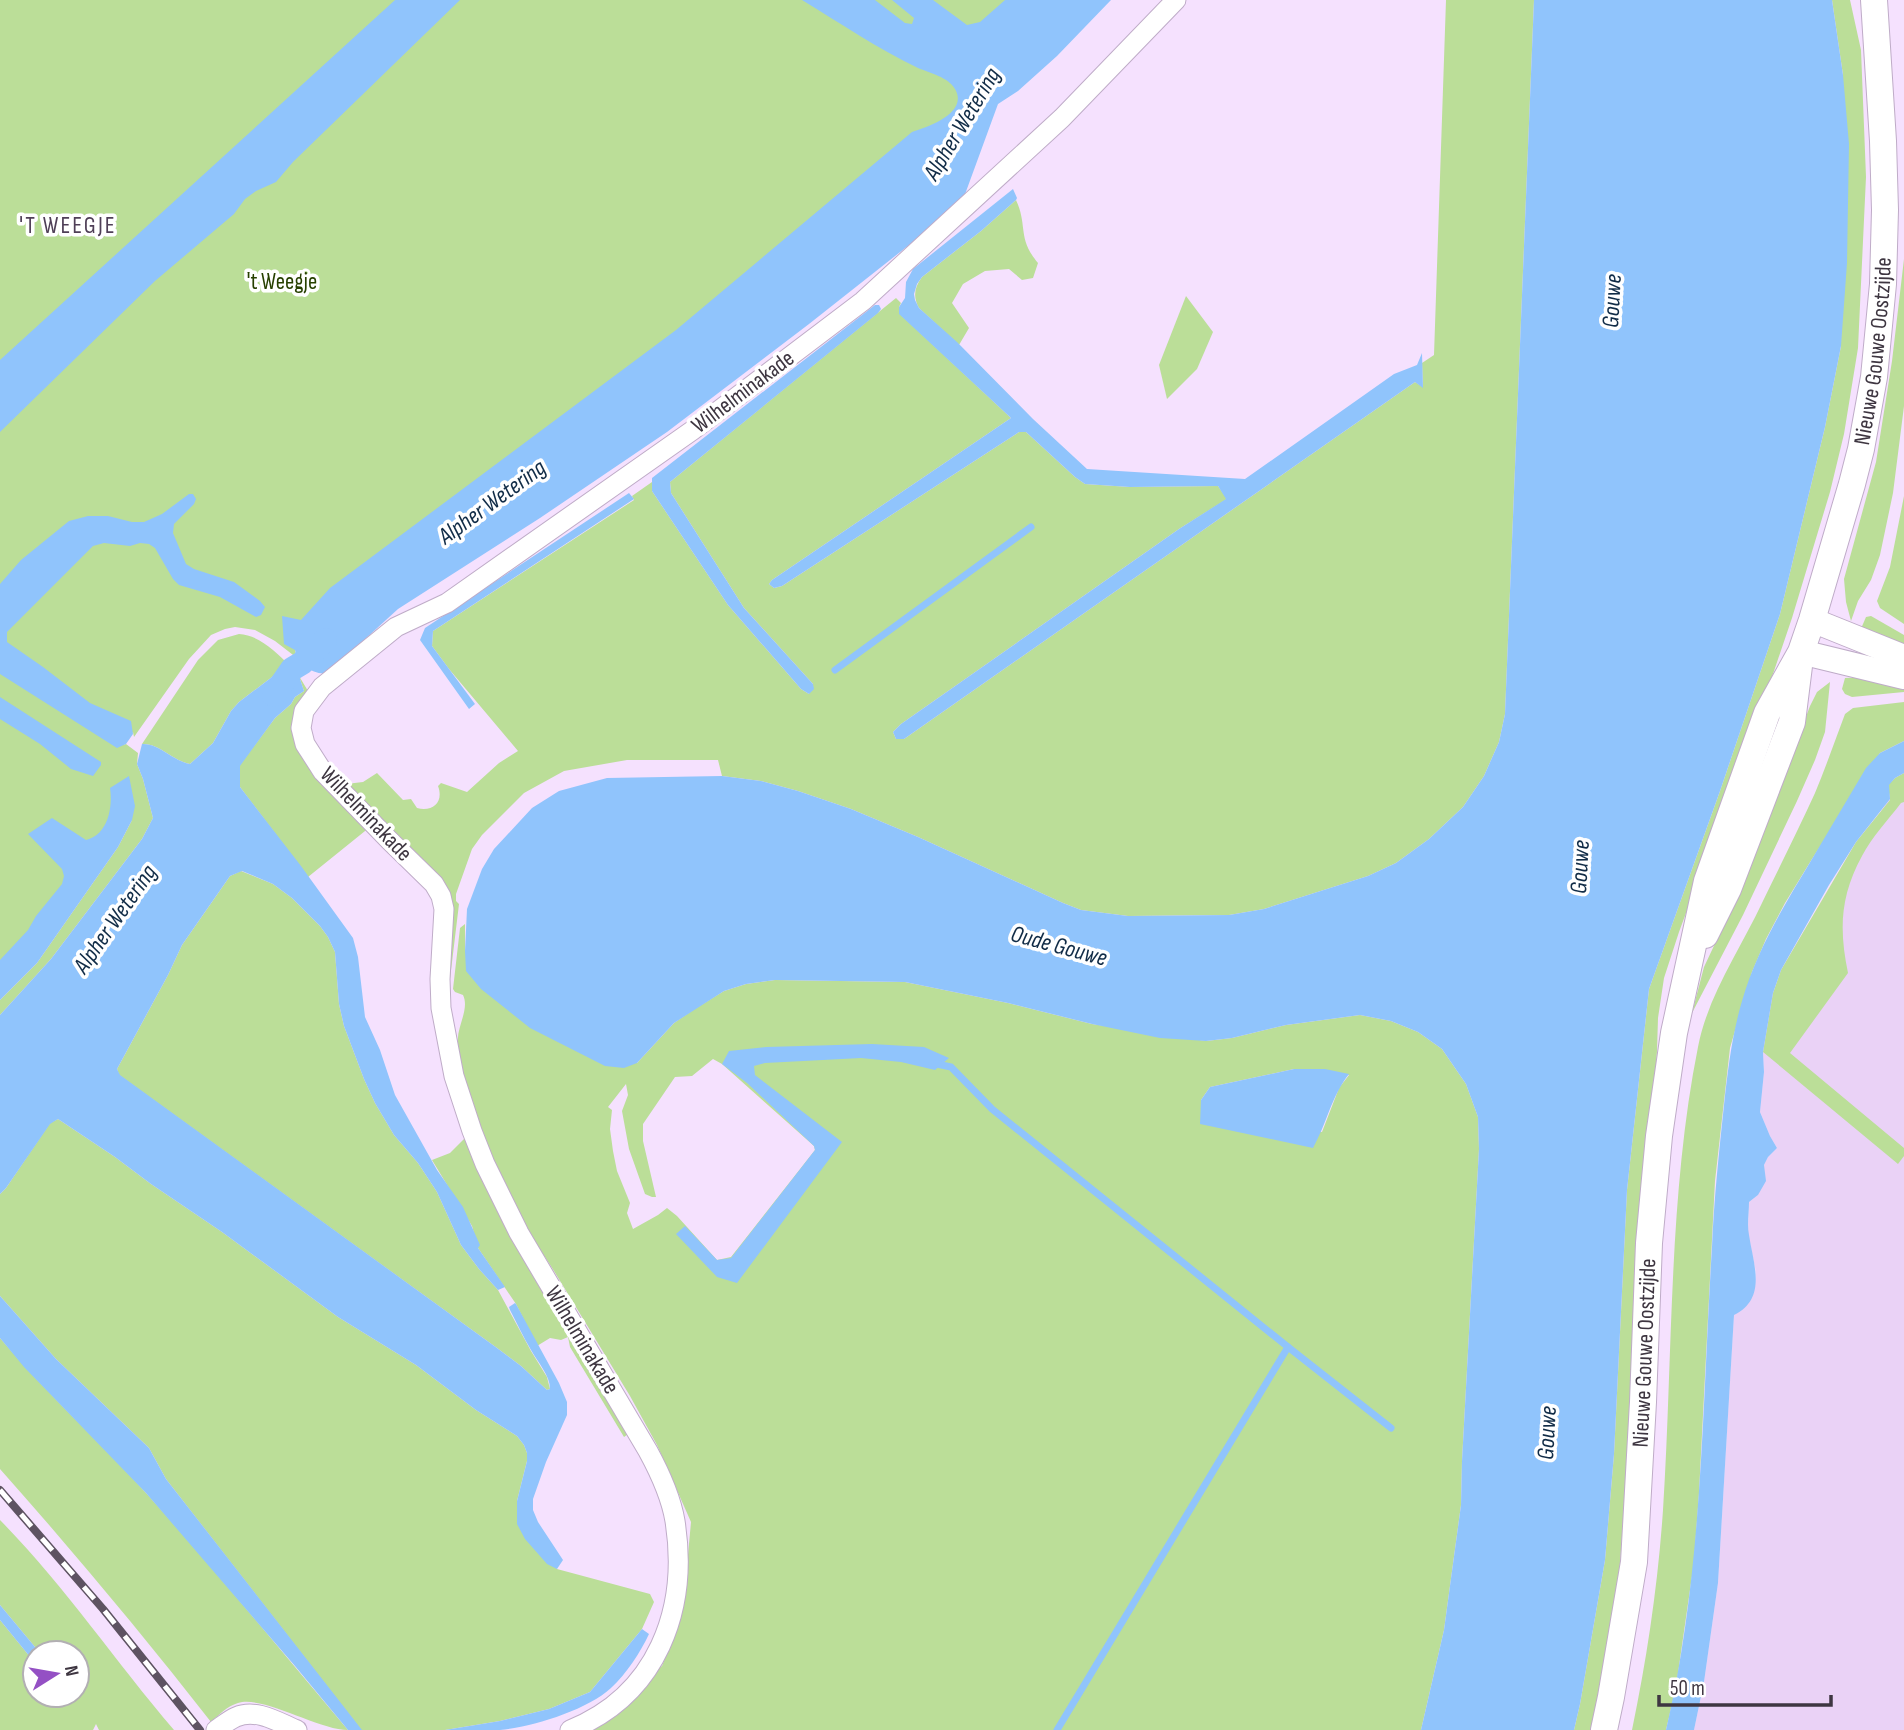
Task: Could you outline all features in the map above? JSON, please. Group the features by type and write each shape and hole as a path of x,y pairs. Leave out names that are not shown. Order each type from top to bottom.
{"main road":[{"name":"Nieuwe Gouwe Oostzijde","path":"1604,1730 1634,1562 1649,1243 1659,1136 1674,1033 1707,881 1767,713 1801,652 1861,449 1874,377 1883,284 1884,175 1874,0"}],"street":[{"name":"Wilhelminakade","path":"570,1730 588,1723 615,1705 640,1681 653,1662 671,1614 678,1577 675,1521 654,1463 519,1233 472,1131 454,1076 441,1008 444,909 441,896 434,884 323,772 305,744 301,728 304,711 322,688 396,627 447,603 693,430 863,301 1062,118 1176,0"},
{"path":"1811,620 1904,657"},
{"path":"1801,652 1904,677"},
{"path":"216,1730 236,1717 250,1714 265,1716 297,1730"}],"shaded area":[{"path":"1904,773 1904,1730 1694,1730 1704,1682 1718,1583 1734,1314 1741,1311 1749,1301 1755,1287 1756,1272 1748,1234 1749,1202 1758,1195 1764,1165 1777,1148 1760,1112 1763,1052 1773,993"}],"green space":[{"name":"'t Weegje","path":"0,0 1069,0 928,136 295,650 297,658 255,630 235,627 211,635 189,659 134,737 133,732 123,745 126,744 138,753 137,764 153,818 142,839 51,959 0,1015 0,1000 37,963 118,847 132,820 0,985"},
{"path":"1446,0 1534,0 1505,714 1499,742 1484,776 1463,807 1429,839 1396,863 1368,876 1264,909 1229,915 1128,916 1081,910 851,809 761,781 722,776 718,760 627,760 564,771 524,793 482,835 472,849 456,894 459,904 449,987 449,907 346,784 363,782 377,773 403,800 411,799 417,808 423,809 436,804 440,797 438,786 441,783 467,792 499,763 518,751 432,646 433,631 634,500 632,496 652,482 652,491 728,605 801,689 809,694 813,684 744,608 671,493 670,482 896,298 901,303 900,314 1011,418 772,580 769,584 774,588 782,586 1019,432 1026,432 1085,484 1130,487 1218,486 1227,499 1179,529 901,724 893,732 896,739 904,739 1415,382 1423,387 1422,363 1434,355"},
{"path":"1832,0 1850,0 1861,50 1866,177 1858,348 1844,434 1830,492 1792,618 1664,978 1658,1018 1618,1591 1594,1730 1574,1730 1605,1560 1614,1454 1627,1190 1649,989 1780,614 1825,427 1841,346 1843,75"},
{"path":"1016,200 1027,246 1038,263 1033,278 1022,280 1009,269 985,271 963,284 952,303 969,328 959,345 919,308 915,296 917,285 922,277"},
{"path":"1904,259 1904,406 1893,493 1880,555 1851,621 1844,579 1876,462"},
{"path":"1186,296 1213,332 1197,369 1167,399 1159,365"},
{"path":"1904,496 1904,624 1880,608 1877,601 1890,567"},
{"path":"1871,616 1904,635 1904,650 1860,631 1866,617"},
{"path":"239,634 260,641 289,665 283,666 239,702 213,743 190,764 154,746 142,744 198,660 218,640"},
{"path":"299,676 308,691 295,714 370,827 308,877 240,787 239,766 275,718 304,691"},
{"path":"1867,677 1904,682 1904,692 1852,697 1845,694 1842,689 1845,678"},
{"path":"1830,682 1825,732 1815,760 1743,915 1692,1013 1704,967 1736,899 1810,706 1817,692"},
{"path":"1904,702 1904,741 1880,753 1785,903 1752,972 1730,1048 1715,1181 1694,1562 1676,1687 1666,1730 1632,1730 1658,1565 1663,1510 1676,1219 1688,1104 1703,1028 1717,991 1815,793 1845,714 1853,708"},
{"path":"1904,773 1904,802 1870,842 1849,885 1843,913 1843,942 1848,973 1790,1053 1904,1148 1904,1156 1898,1164 1763,1052 1773,993 1781,970 1856,842 1890,800 1888,785"},
{"path":"241,871 273,884 292,898 328,937 335,952 339,1004 344,1026 375,1103 394,1135 418,1163 437,1192 461,1245 498,1290 547,1377 550,1389 547,1390 497,1348 119,1075 117,1069 182,945 230,876"},
{"path":"465,924 465,951 637,1063 674,1023 724,991 746,984 775,980 905,982 1092,1024 1206,1041 1232,1038 1286,1025 1360,1015 1391,1021 1418,1032 1442,1049 1466,1084 1478,1117 1479,1149 1461,1505 1444,1630 1421,1730 564,1730 662,1666 683,1610 691,1522 657,1445 630,1396 545,1257 538,1257 489,1161 453,1047 458,1043 465,1007 463,995 453,989 460,928","holes":["713,1059 814,1146 815,1150 731,1257 717,1260 667,1208 633,1229 627,1213 630,1203 617,1171 610,1129 612,1110 608,1107 626,1084 628,1095 622,1111 629,1149 645,1194 656,1197 643,1141 643,1124 675,1077 692,1076","1294,1069 1349,1075 1339,1088 1322,1132 1201,1100 1210,1087"]},
{"path":"58,1119 222,1232 338,1317 416,1365 476,1410 517,1436 524,1445 527,1461 517,1501 557,1569 650,1594 654,1602 642,1629 590,1692 549,1709 500,1721 445,1730 361,1730 166,1479 149,1448 56,1359 0,1296 0,1194 50,1123"},
{"path":"468,1135 631,1432 624,1437 570,1347 568,1337 561,1340 550,1338 537,1346 516,1304 478,1248 472,1226 432,1160 450,1153"},
{"path":"0,1338 147,1494 348,1730 336,1729 276,1708 249,1702 230,1706 211,1722 160,1657 0,1469"},
{"path":"0,1520 68,1597 174,1730 99,1730 96,1724 93,1730 0,1730 0,1620 21,1646 21,1709 91,1709 91,1639 28,1639 0,1605"}],"water":[{"path":"395,0 460,0 293,162 276,182 245,199 234,214 155,281 0,432 0,360"},
{"path":"802,0 875,0 905,23 912,24 914,18 892,0 933,0 967,25 980,22 1005,0 1111,0 1057,56 1018,91 998,104 964,197 928,230 667,432 398,609 328,673 317,673 307,668 299,660 295,650 284,644 282,616 301,620 330,588 676,330 912,132 936,123 952,112 958,98 948,81 888,53"},
{"path":"1534,0 1832,0 1843,75 1849,144 1847,263 1841,346 1825,427 1780,614 1649,989 1627,1190 1614,1454 1605,1560 1574,1730 1421,1730 1444,1630 1461,1505 1479,1149 1478,1117 1466,1084 1442,1049 1418,1032 1391,1021 1360,1015 1286,1025 1232,1038 1206,1041 1160,1038 905,982 775,980 746,984 724,991 674,1023 637,1063 624,1068 605,1066 530,1028 481,989 466,971 467,909 482,869 494,849 532,808 559,791 607,778 722,776 761,781 851,809 1081,910 1128,916 1229,915 1264,909 1368,876 1396,863 1429,839 1463,807 1484,776 1499,742 1505,714"},
{"path":"1013,189 1016,200 922,277 917,284 915,300 919,308 1087,469 1245,479 1394,374 1417,365 1422,353 1423,388 1415,382 904,739 896,739 893,732 901,724 1226,499 1218,486 1130,487 1085,484 1026,432 1019,432 782,586 774,588 769,584 1011,418 899,314 899,307 905,298 906,282 913,269"},
{"path":"875,305 879,305 881,309 878,313 670,482 671,493 744,608 813,684 814,689 809,694 801,689 728,605 652,491 652,478"},
{"path":"629,493 634,499 433,631 432,646 475,704 469,709 420,640 425,628"},
{"path":"189,494 193,494 196,499 194,504 174,524 173,533 186,564 234,582 265,607 261,615 256,617 220,597 179,585 155,548 149,544 130,546 104,543 93,546 7,632 7,642 90,703 131,721 133,734 126,744 117,748 0,674 0,584 21,560 69,521 88,516 108,516 144,522 162,514"},
{"path":"289,665 299,676 304,691 275,718 240,766 240,787 353,938 365,1017 380,1050 395,1095 437,1170 463,1207 480,1245 478,1248 505,1287 498,1290 461,1245 437,1192 418,1163 394,1135 375,1103 344,1026 339,1004 335,952 328,937 292,898 273,884 242,871 230,876 182,945 117,1069 120,1075 497,1348 547,1390 550,1389 546,1374 510,1310 509,1307 516,1304 567,1402 567,1415 533,1499 533,1510 538,1522 563,1560 557,1569 547,1564 525,1539 517,1524 517,1501 527,1453 517,1436 476,1410 416,1365 338,1317 115,1157 58,1119 50,1124 0,1194 0,1015 51,959 142,839 153,818 137,764 142,744 154,746 190,764 213,743 239,702 283,666"},
{"path":"0,697 101,762 93,776 71,769 40,744 0,719"},
{"path":"1904,741 1904,773 1889,785 1890,799 1856,842 1829,885 1781,970 1773,993 1763,1052 1760,1112 1777,1148 1764,1165 1766,1181 1758,1195 1749,1202 1748,1231 1755,1268 1755,1290 1745,1308 1734,1315 1718,1583 1704,1682 1694,1730 1666,1730 1678,1670 1694,1550 1715,1193 1727,1078 1739,1014 1755,963 1772,927 1866,768 1880,753"},
{"path":"129,776 135,806 132,820 118,847 37,963 0,1000 0,960 28,930 62,884 64,876 62,869 28,834 52,818 86,840 93,837 104,826 110,811 110,788"},
{"path":"872,1044 924,1047 949,1058 935,1070 901,1062 861,1058 765,1063 754,1066 755,1075 842,1142 737,1283 717,1277 676,1234 685,1226 717,1260 731,1258 815,1150 814,1146 747,1083 722,1064 729,1051 766,1047"},
{"path":"1294,1069 1325,1069 1349,1074 1313,1148 1200,1124 1201,1100 1210,1087"},
{"path":"0,1296 56,1359 149,1448 166,1479 362,1730 348,1730 146,1493 24,1367 0,1338"},
{"path":"0,1605 28,1639 21,1639 21,1646 0,1620"},
{"path":"642,1629 649,1634 633,1662 611,1688 588,1703 559,1716 513,1728 445,1730 549,1709 590,1692"}],"waterway":[{"path":"835,670 1031,527"},
{"name":"Alpher Wetering","path":"274,695 292,669 325,640"},
{"path":"932,1063 951,1067 992,1109 1288,1347"},
{"path":"1057,1730 1288,1347 1391,1428"}],"railway":[{"path":"0,1490 103,1609 200,1730"}],"district":[{"name":"'T WEEGJE","path":"68,225"}],"water label":[{"name":"Gouwe","path":"1612,301"},
{"name":"Gouwe","path":"1580,867"},
{"name":"Oude Gouwe","path":"1059,946"},
{"name":"Gouwe","path":"1547,1433"}]}
